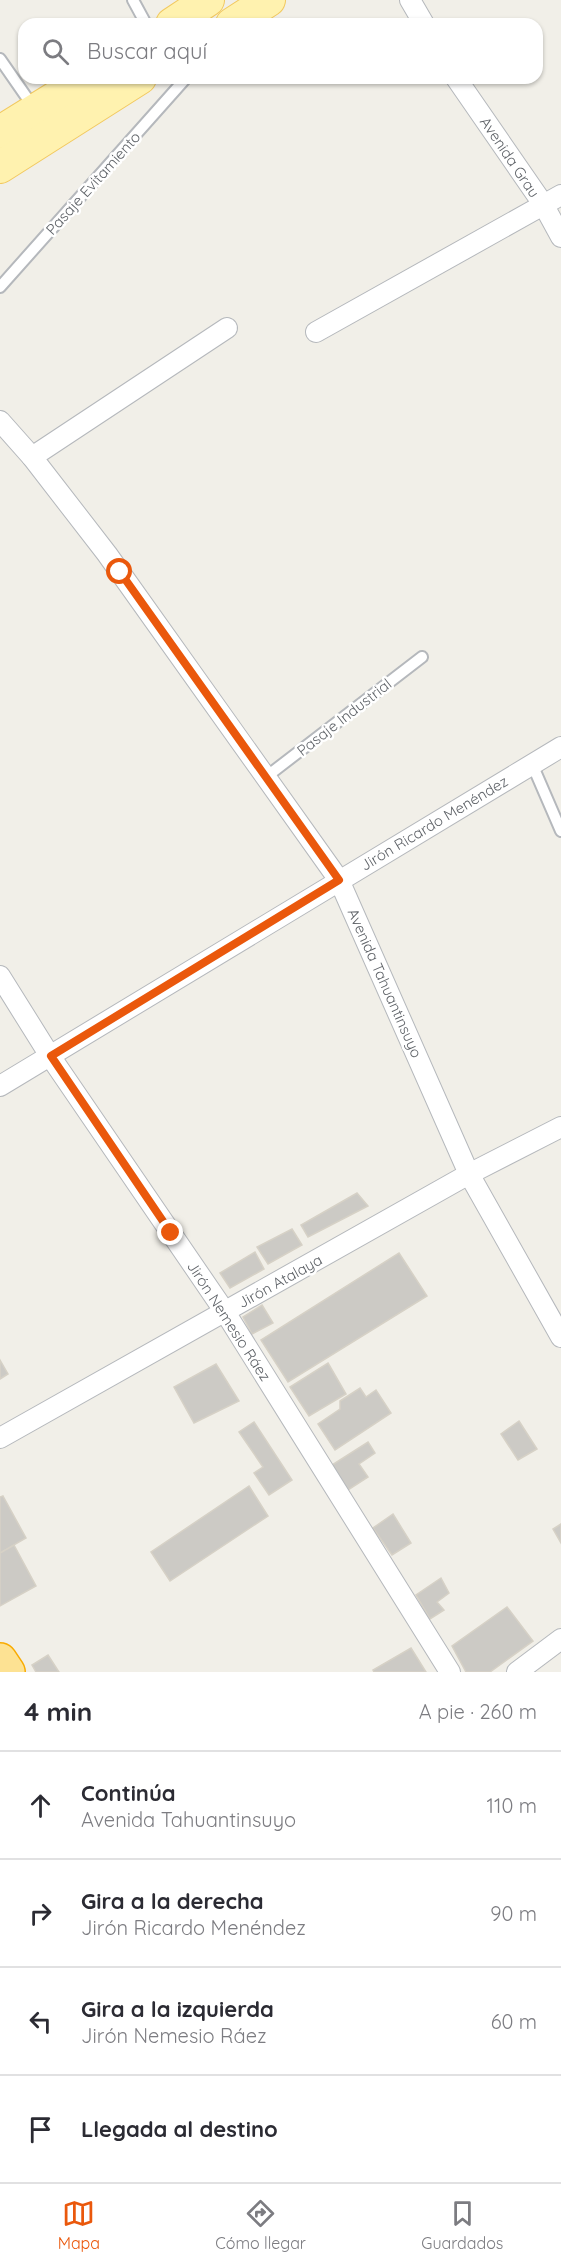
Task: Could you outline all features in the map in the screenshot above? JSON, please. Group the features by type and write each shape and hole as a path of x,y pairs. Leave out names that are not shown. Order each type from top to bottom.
{"highway":[{"path":"0,1660 8,1672"}],"main road":[{"path":"181,18 208,0"},
{"path":"241,18 269,0"},
{"path":"0,132 78,84"},
{"path":"0,167 131,84"}],"street":[{"path":"410,0 420,18"},
{"name":"Avenida Grau","path":"460,84 543,204 561,237"},
{"path":"316,332 561,195"},
{"path":"32,457 227,328"},
{"name":"Avenida Tahuantinsuyo","path":"0,421 32,457 106,554 339,880 470,1174 561,1337"},
{"name":"Jirón Ricardo Menéndez","path":"0,1086 561,747"},
{"name":"Jirón Nemesio Ráez","path":"0,976 51,1056 225,1312 450,1672"},
{"name":"Jirón Atalaya","path":"0,1438 470,1174 561,1127"},
{"path":"517,1672 561,1639"}],"lane":[{"path":"133,0 143,18"},
{"path":"0,59 36,111"},
{"name":"Pasaje Evitamiento","path":"0,287 181,84"},
{"name":"Pasaje Industrial","path":"266,777 422,657"},
{"path":"532,764 561,831"}],"building":[{"path":"357,1193 368,1206 308,1237 301,1225"},
{"path":"292,1229 302,1245 268,1264 257,1247"},
{"path":"255,1252 264,1269 230,1288 220,1273"},
{"path":"399,1253 427,1296 288,1382 261,1340"},
{"path":"262,1305 273,1323 252,1334 243,1317"},
{"path":"0,1360 8,1374 0,1379"},
{"path":"328,1363 346,1394 309,1416 290,1387"},
{"path":"216,1364 239,1401 194,1423 174,1387"},
{"path":"360,1388 366,1397 376,1390 391,1413 335,1450 318,1424 340,1409 340,1401"},
{"path":"519,1421 537,1449 518,1460 501,1434"},
{"path":"254,1422 292,1480 269,1495 254,1473 263,1467 239,1432"},
{"path":"368,1442 375,1453 359,1464 368,1477 348,1490 332,1465"},
{"path":"249,1486 268,1516 170,1581 151,1552"},
{"path":"3,1496 26,1538 0,1553 0,1497"},
{"path":"393,1514 411,1543 392,1555 373,1528"},
{"path":"561,1524 561,1543 553,1529"},
{"path":"14,1545 36,1586 0,1606 0,1553"},
{"path":"441,1578 449,1593 437,1602 444,1610 430,1619 416,1595"},
{"path":"507,1607 533,1641 490,1672 466,1672 452,1646"},
{"path":"411,1648 426,1672 374,1672 373,1670"},
{"path":"48,1655 59,1672 36,1672 32,1665"}],"route":[{"path":"120,572 339,880 51,1056 171,1233"}]}
